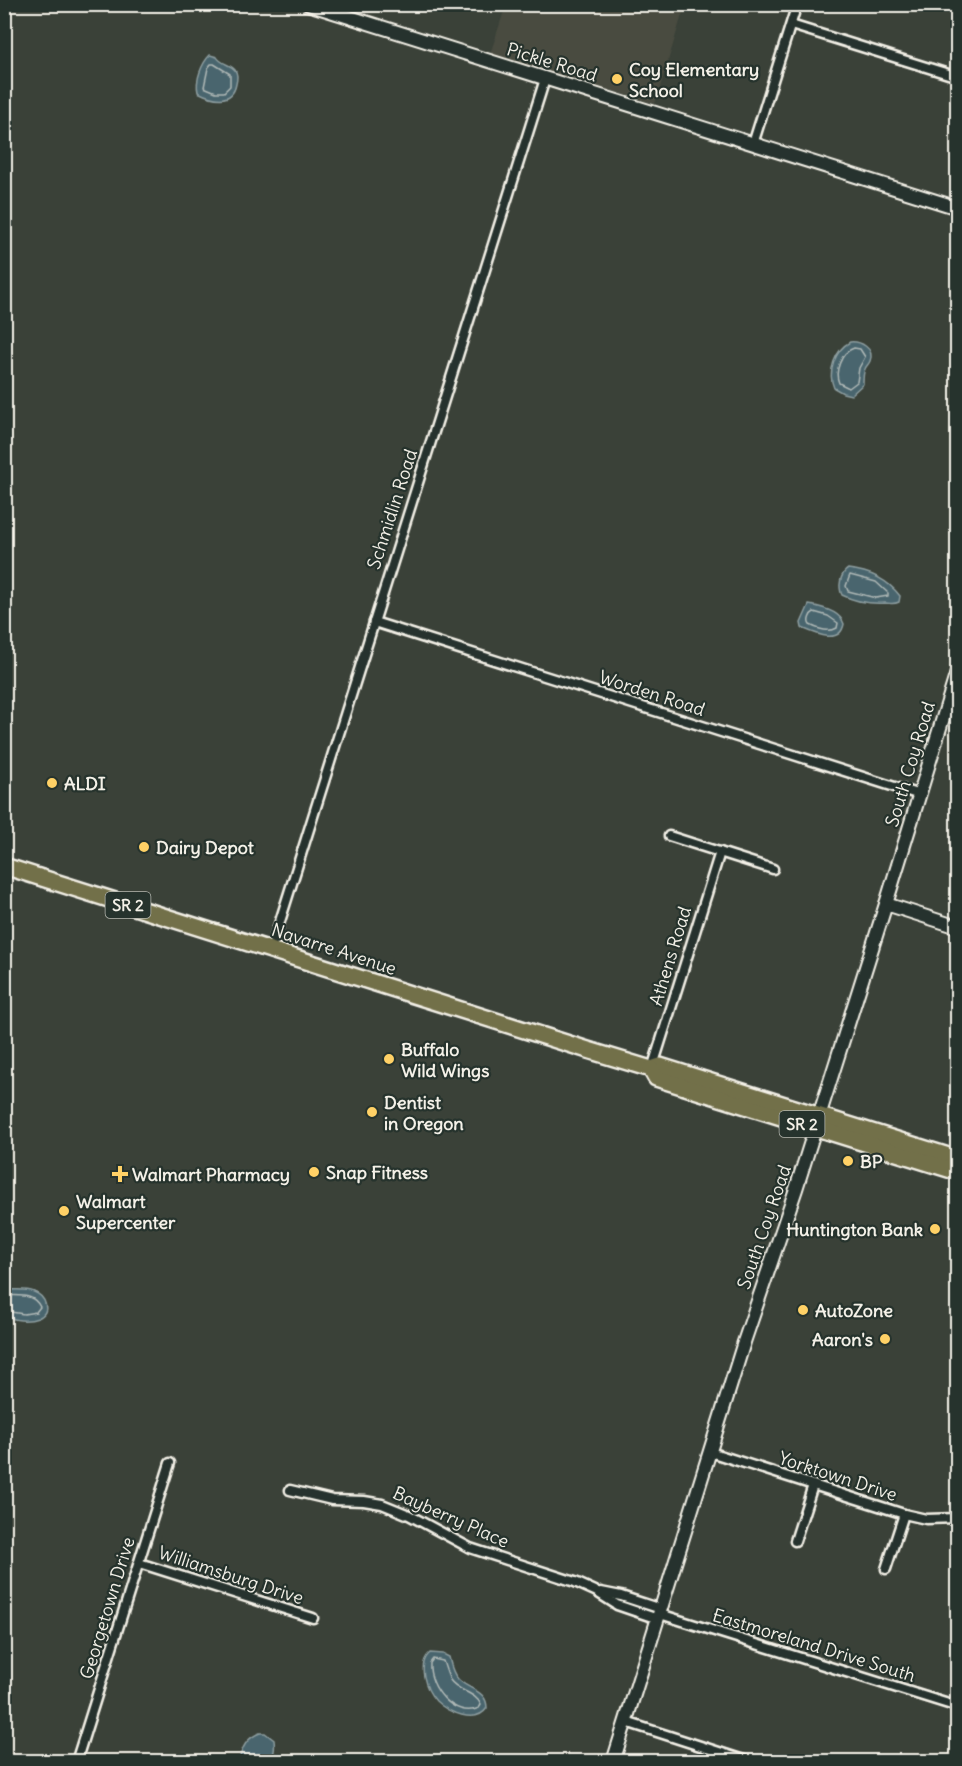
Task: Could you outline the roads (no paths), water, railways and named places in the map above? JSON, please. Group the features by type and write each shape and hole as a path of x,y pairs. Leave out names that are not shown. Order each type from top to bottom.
{"highway":[{"name":"Navarre Avenue","path":"4,866 651,1070 656,1078 667,1082 957,1159"},
{"name":"Navarre Avenue","path":"651,1070 660,1066 702,1079 957,1172"},
{"path":"667,1082 670,1076 690,1080 702,1079"}],"street":[{"name":"Pickle Road","path":"308,4 957,208"},
{"path":"753,144 797,4"},
{"path":"791,25 957,77"},
{"name":"Schmidlin Road","path":"271,950 545,79"},
{"name":"Worden Road","path":"374,622 920,795"},
{"name":"South Coy Road","path":"614,1761 749,1328 818,1121 957,669"},
{"path":"669,836 773,869"},
{"name":"Athens Road","path":"651,1070 720,852"},
{"path":"886,904 957,927"},
{"name":"Yorktown Drive","path":"710,1452 904,1514 926,1519 957,1518"},
{"name":"Georgetown Drive","path":"76,1761 170,1463"},
{"path":"795,1541 813,1485"},
{"name":"Bayberry Place","path":"290,1490 332,1500 382,1503 471,1548 575,1582 617,1605 660,1614"},
{"path":"886,1569 904,1514"},
{"name":"Williamsburg Drive","path":"139,1563 313,1618"},
{"name":"Eastmoreland Drive South","path":"660,1614 957,1707"},
{"path":"626,1722 750,1761"}],"water":[{"path":"210,55 217,57 236,72 234,91 226,98 209,97 198,92 197,82 200,72"},
{"path":"850,342 866,346 871,356 864,371 863,384 851,395 834,388 831,375 836,356"},
{"path":"848,569 870,574 883,581 900,596 899,602 894,604 868,603 842,595 840,581"},
{"path":"809,605 825,608 839,616 844,624 842,630 833,636 827,636 802,628 801,623"},
{"path":"5,1289 27,1290 38,1294 44,1300 45,1312 38,1318 30,1320 5,1316"},
{"path":"430,1653 449,1657 456,1677 484,1697 487,1708 482,1713 469,1716 454,1713 436,1701 426,1683 423,1670"},
{"path":"260,1733 265,1733 274,1740 272,1757 267,1761 239,1761 245,1744"}],"place":[{"name":"Coy Elementary School","path":"617,79"},
{"name":"ALDI","path":"52,783"},
{"name":"Dairy Depot","path":"144,847"},
{"name":"Buffalo Wild Wings","path":"389,1059"},
{"name":"Dentist in Oregon","path":"372,1112"},
{"name":"BP","path":"848,1161"},
{"name":"Snap Fitness","path":"314,1172"},
{"name":"Walmart Pharmacy","path":"120,1174"},
{"name":"Walmart Supercenter","path":"64,1211"},
{"name":"Huntington Bank","path":"935,1229"},
{"name":"AutoZone","path":"803,1310"},
{"name":"Aaron's","path":"885,1339"}]}
